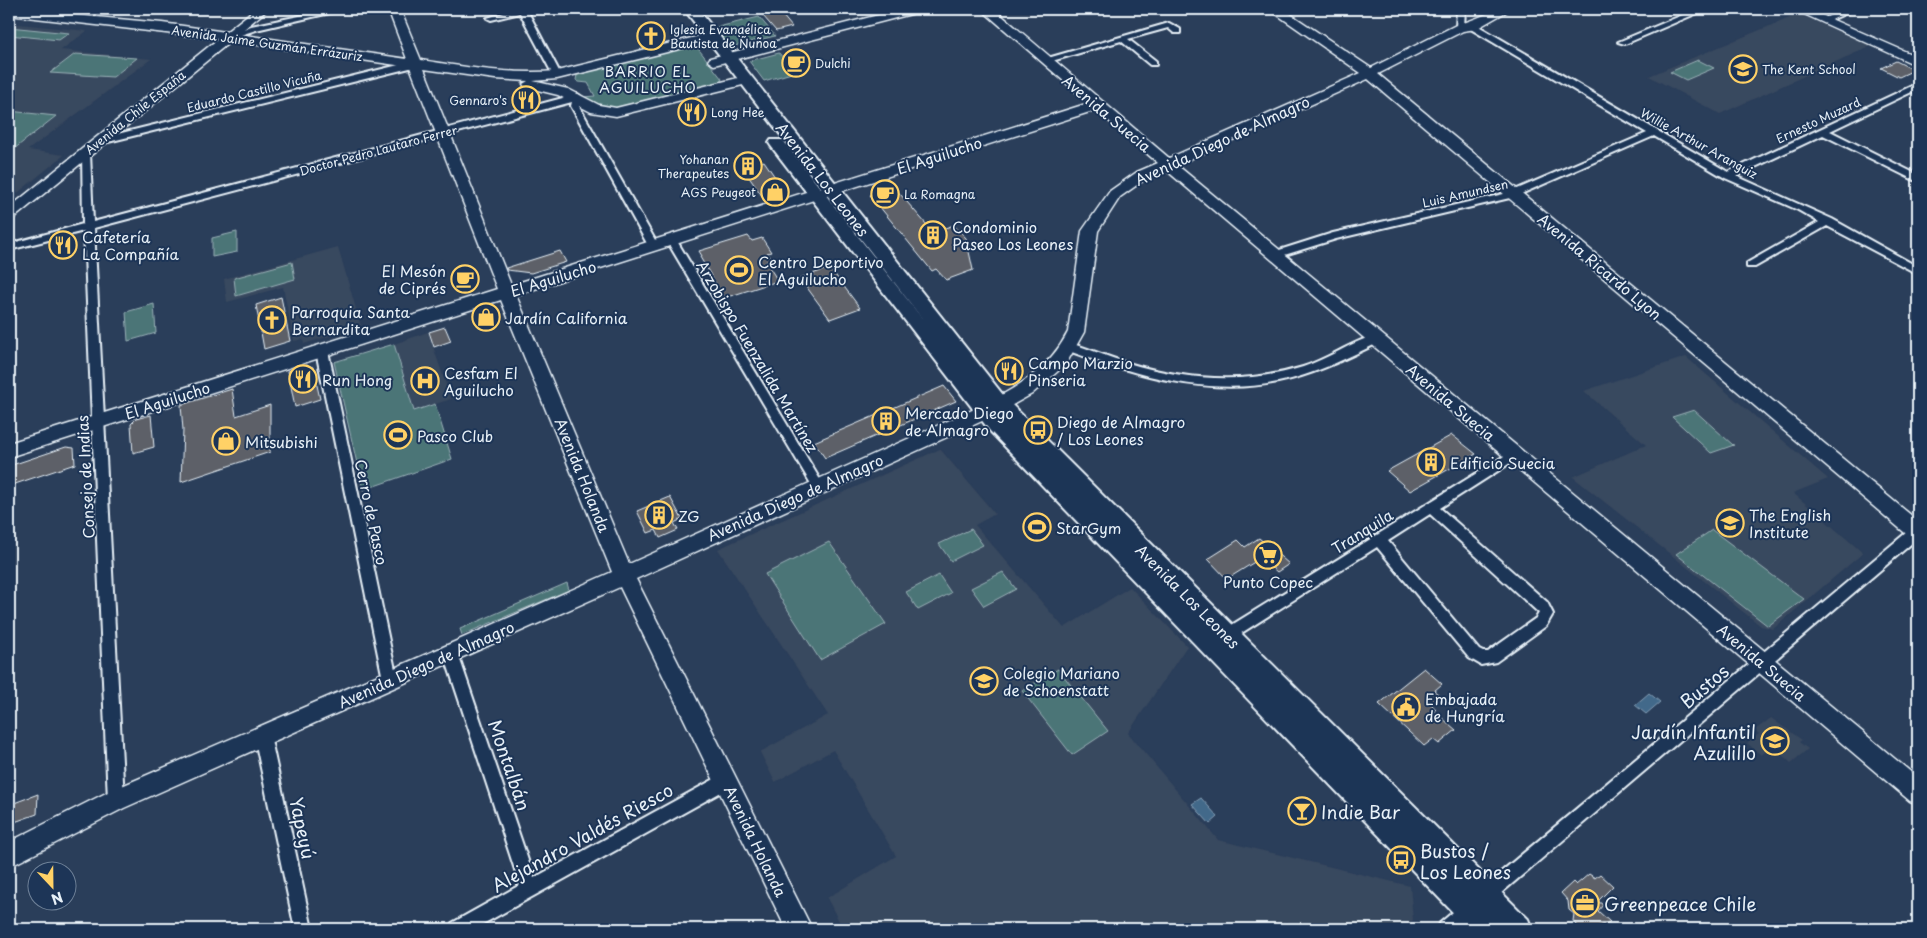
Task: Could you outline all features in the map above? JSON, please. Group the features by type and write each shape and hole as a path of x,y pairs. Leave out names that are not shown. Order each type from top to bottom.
{"main road":[{"name":"Avenida Los Leones","path":"685,13 992,408 1482,912 1518,929"},
{"name":"Avenida Los Leones","path":"992,408 1227,635 1482,912"}],"street":[{"name":"Avenida Chile España","path":"9,215 262,9"},
{"path":"228,36 254,28 343,9"},
{"name":"Avenida Holanda","path":"394,9 507,292 624,575 799,929"},
{"path":"491,18 522,9 557,75 705,38"},
{"path":"721,59 915,9"},
{"name":"Avenida Suecia","path":"987,9 1274,255 1918,793"},
{"name":"Avenida Ricardo Lyon","path":"1277,9 1370,74 1918,531"},
{"path":"1461,9 1466,27"},
{"name":"Avenida Diego de Almagro","path":"1466,27 1468,21 1492,9"},
{"name":"Avenida Diego de Almagro","path":"9,855 116,800 451,654 992,408 1042,378 1070,347 1076,332 1090,231 1108,203 1125,186 1370,74 1505,9"},
{"path":"1622,42 1703,9"},
{"path":"1800,9 1828,18 1918,55"},
{"path":"1815,9 1828,18 1918,62"},
{"path":"1828,18 1851,9"},
{"name":"Avenida Jaime Guzmán Errázuriz","path":"9,11 228,36 495,75 534,77 557,75"},
{"path":"1045,60 1168,24 1177,31"},
{"name":"Willie Arthur Aranguiz","path":"1466,27 1654,132 1728,176 1792,203 1918,271"},
{"path":"1122,38 1154,63"},
{"name":"Eduardo Castillo Vicuña","path":"100,141 415,64"},
{"path":"574,72 572,76 578,92 575,106 654,247"},
{"name":"Avenida Jaime Guzmán Errázuriz","path":"495,75 548,87 577,98"},
{"path":"577,98 596,109 622,112 739,82"},
{"name":"Ernesto Muzard","path":"1728,176 1918,86"},
{"name":"Doctor Pedro Lautaro Ferrer","path":"9,247 577,98"},
{"name":"El Aguilucho","path":"9,450 1097,105"},
{"path":"1823,131 1918,179"},
{"name":"Luis Amundsen","path":"1274,255 1333,236 1515,194 1654,132"},
{"name":"Consejo de Indias","path":"84,153 116,800"},
{"path":"1751,265 1828,221"},
{"name":"Arzobispo Fuenzalida Martínez","path":"672,241 818,486"},
{"path":"1070,347 1132,368 1172,378 1214,382 1253,381 1306,371 1376,339"},
{"name":"Cerro de Pasco","path":"322,351 390,679"},
{"name":"Tranquila","path":"1227,635 1514,455"},
{"path":"1379,540 1474,654 1481,659 1491,658 1541,622 1546,614 1542,606 1431,508"},
{"name":"Bustos","path":"1446,929 1482,912 1763,662 1918,531"},
{"name":"Montalbán","path":"451,654 530,889"},
{"name":"Yapeyú","path":"262,735 304,929"},
{"name":"Alejandro Valdés Riesco","path":"458,929 726,781"}],"shaded area":[{"name":"The Kent School","path":"1799,14 1871,46 1720,114 1649,76"},
{"path":"9,23 87,31 61,50 151,59 28,150 64,155 9,200"},
{"path":"338,247 361,326 304,344 303,339 294,341 283,287 227,302 224,279"},
{"name":"Cesfam El Aguilucho","path":"428,332 451,399 414,411 394,344"},
{"name":"The English Institute","path":"1686,357 1828,479 1793,493 1863,553 1773,629 1761,626 1573,477 1646,445 1584,391"},
{"name":"Colegio Mariano de Schoenstatt","path":"940,449 995,514 975,525 1064,628 1130,587 1187,646 1128,733 1218,840 1410,886 1413,920 1401,929 1294,929 1287,921 1276,929 843,929 827,898 896,856 833,750 775,782 760,752 828,715 718,549"},
{"path":"1649,693 1660,702 1646,714 1635,705"},
{"name":"Jardín Infantil Azulillo","path":"1771,718 1802,740 1799,742 1808,749 1791,763 1773,747 1761,755 1747,743 1759,734 1755,730"},
{"path":"1201,798 1218,817 1210,824 1192,804"}],"green space":[{"path":"759,17 775,36 730,47 714,28"},
{"path":"9,27 69,33 59,40 9,35"},
{"path":"691,44 696,46 722,79 720,82 616,109 603,108 583,97 595,96 588,83 576,80 577,75 582,73"},
{"path":"779,53 795,72 764,81 749,61"},
{"path":"75,54 137,58 113,77 50,73"},
{"path":"1698,60 1714,68 1686,80 1670,72"},
{"path":"9,111 56,116 9,153"},
{"path":"237,232 237,252 212,257 212,238"},
{"path":"292,262 295,279 236,296 234,278"},
{"path":"154,304 156,333 128,341 126,312"},
{"name":"Pasco Club","path":"394,344 414,411 435,404 452,459 363,490 334,362"},
{"path":"1694,410 1734,445 1711,453 1672,417"},
{"path":"971,529 983,545 951,561 939,544"},
{"path":"1712,530 1804,599 1768,626 1676,554"},
{"path":"829,542 886,624 820,660 765,574"},
{"path":"1003,572 1016,589 984,606 971,588"},
{"path":"939,575 951,593 918,610 906,592"},
{"path":"567,583 569,590 462,635 460,629"},
{"path":"1058,669 1108,731 1072,755 1022,691"}],"building":[{"path":"757,9 777,9 792,27 776,31"},
{"path":"1896,61 1914,70 1899,77 1881,68"},
{"path":"756,158 759,163 764,161 786,193 765,200 739,163"},
{"name":"Condominio Paseo Los Leones","path":"894,187 933,232 954,225 966,238 973,270 946,280 936,269 932,271 870,195"},
{"name":"Centro Deportivo El Aguilucho","path":"748,236 752,241 762,238 771,252 767,253 772,260 766,262 778,281 724,298 700,257 702,256 699,251"},
{"path":"560,251 566,262 531,273 507,270 506,268"},
{"path":"830,268 860,308 830,319 800,278"},
{"name":"Parroquia Santa Bernardita","path":"281,297 290,341 264,349 256,305"},
{"path":"445,327 451,341 434,347 429,332"},
{"name":"Run Hong","path":"307,365 313,367 320,399 295,407 288,371"},
{"name":"Mercado Diego de Almagro","path":"944,386 956,401 825,458 814,442"},
{"name":"Mitsubishi","path":"232,389 236,416 270,405 270,452 181,482 183,430 181,405"},
{"path":"151,415 154,447 133,453 131,424 136,419"},
{"name":"Edificio Suecia","path":"1452,435 1476,454 1410,491 1387,471"},
{"path":"66,447 74,448 75,464 9,486 9,466"},
{"name":"ZG","path":"670,497 682,519 674,523 678,530 660,538 656,530 648,533 637,511"},
{"path":"1259,538 1289,564 1277,572 1261,558 1227,579 1208,559 1238,540 1245,547"},
{"name":"Embajada de Hungría","path":"1424,668 1442,684 1434,691 1441,696 1431,704 1436,709 1434,711 1456,730 1439,744 1433,739 1424,746 1379,704"},
{"path":"38,794 37,814 9,824 9,805"},
{"name":"Greenpeace Chile","path":"1589,874 1595,878 1600,874 1613,886 1598,901 1603,905 1598,911 1610,922 1591,929 1579,929 1573,921 1574,914 1569,910 1568,901 1561,893 1573,882 1576,885"}],"place":[{"name":"Iglesia Evangélica Bautista de Ñuñoa","path":"651,36"},
{"name":"Dulchi","path":"796,63"},
{"name":"The Kent School","path":"1743,69"},
{"name":"Gennaro's","path":"526,100"},
{"name":"Long Hee","path":"692,112"},
{"name":"Yohanan Therapeutes","path":"748,166"},
{"name":"AGS Peugeot","path":"775,192"},
{"name":"La Romagna","path":"885,194"},
{"name":"Condominio Paseo Los Leones","path":"933,235"},
{"name":"Cafetería La Compañía","path":"63,245"},
{"name":"Centro Deportivo El Aguilucho","path":"739,270"},
{"name":"El Mesón de Ciprés","path":"465,279"},
{"name":"Jardín California","path":"486,317"},
{"name":"Parroquia Santa Bernardita","path":"272,320"},
{"name":"Campo Marzio Pinseria","path":"1009,371"},
{"name":"Run Hong","path":"303,379"},
{"name":"Cesfam El Aguilucho","path":"425,381"},
{"name":"Mercado Diego de Almagro","path":"886,421"},
{"name":"Diego de Almagro / Los Leones","path":"1038,430"},
{"name":"Pasco Club","path":"398,435"},
{"name":"Mitsubishi","path":"226,441"},
{"name":"Edificio Suecia","path":"1431,462"},
{"name":"ZG","path":"659,515"},
{"name":"The English Institute","path":"1730,523"},
{"name":"StarGym","path":"1037,527"},
{"name":"Punto Copec","path":"1268,555"},
{"name":"Colegio Mariano de Schoenstatt","path":"984,681"},
{"name":"Embajada de Hungría","path":"1406,707"},
{"name":"Jardín Infantil Azulillo","path":"1775,741"},
{"name":"Indie Bar","path":"1302,811"},
{"name":"Bustos / Los Leones","path":"1401,860"},
{"name":"Greenpeace Chile","path":"1585,903"}],"district":[{"name":"BARRIO EL AGUILUCHO","path":"648,79"}]}
